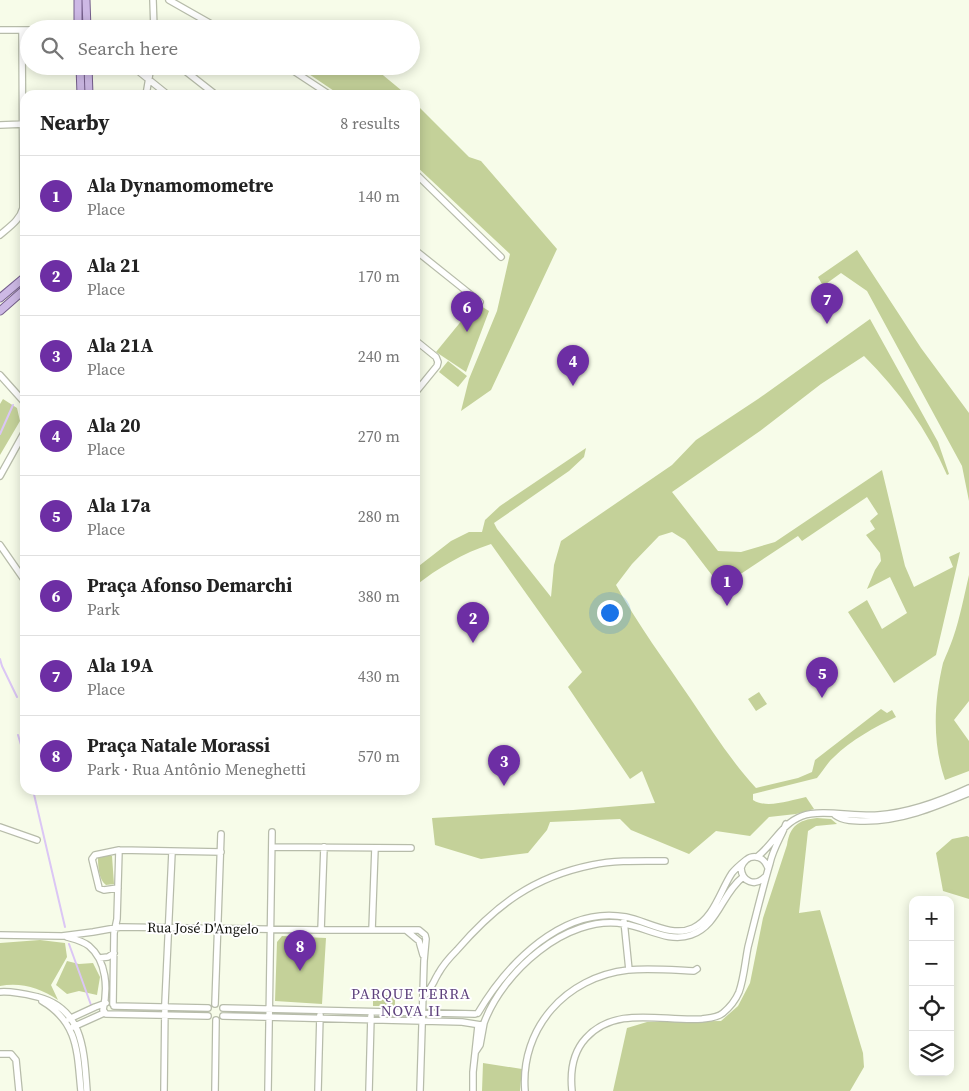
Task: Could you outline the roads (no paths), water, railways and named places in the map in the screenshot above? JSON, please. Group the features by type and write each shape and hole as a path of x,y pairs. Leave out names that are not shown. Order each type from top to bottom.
{"main road":[{"path":"78,0 78,20"},
{"path":"86,0 87,20"},
{"path":"80,75 81,90"},
{"path":"88,75 89,90"},
{"path":"0,298 20,281"},
{"path":"0,311 20,293"}],"street":[{"path":"153,0 154,20"},
{"path":"169,0 204,20"},
{"path":"0,30 20,30"},
{"path":"24,90 25,75"},
{"path":"143,75 162,90"},
{"path":"147,90 149,75"},
{"path":"190,75 210,90"},
{"path":"300,75 322,90"},
{"path":"0,125 20,124"},
{"path":"420,178 501,257"},
{"path":"0,235 20,216"},
{"path":"420,254 480,302"},
{"path":"420,344 438,362 437,366 420,387"},
{"path":"0,376 20,398"},
{"path":"0,476 20,439"},
{"path":"0,545 20,574"},
{"path":"480,1022 473,1018 506,972 534,945 576,922 602,916 677,931 693,928 708,915 732,874 746,860 757,856 767,849 786,824 808,814 877,816 892,814 943,799 969,788"},
{"path":"835,815 851,821 896,819 938,806 969,793"},
{"path":"572,1091 573,1063 577,1052 581,1044 597,1028 610,1021 633,1017 714,1018 722,1014 731,1004 738,993 756,914 773,852 786,824"},
{"path":"0,827 37,840"},
{"path":"268,1091 272,832"},
{"path":"215,1004 221,834"},
{"path":"272,847 411,848"},
{"path":"322,930 324,847"},
{"path":"372,930 375,848"},
{"path":"118,888 104,890 99,888 92,859 95,855 118,850 221,852"},
{"path":"113,1014 115,1010 114,953 118,850"},
{"path":"164,1091 165,1007 172,852"},
{"path":"757,856 765,861 768,869"},
{"path":"746,860 741,868 743,877 746,880 754,883 761,881 766,876"},
{"path":"420,1091 424,984 437,974 487,918 500,906 532,886 559,874 593,864 617,861 665,861"},
{"path":"480,1022 516,972 532,955 551,942 585,927 624,920 667,936 690,936 706,927 733,886 743,877"},
{"path":"754,883 758,894 756,914"},
{"path":"624,920 629,970"},
{"name":"Rua José D'Angelo","path":"0,935 62,936 115,928 169,927 407,931 420,941 424,961 424,984"},
{"path":"89,945 93,932"},
{"path":"62,936 89,945 99,958 105,977 104,1013"},
{"path":"99,958 108,957 114,953"},
{"path":"525,1091 524,1071 535,1034 551,1010 564,996 580,985 598,977 629,970 694,971 697,969"},
{"path":"424,996 432,986 437,974"},
{"path":"0,992 18,992 53,1002 63,1009 82,1044 87,1091"},
{"path":"68,1020 98,1005 109,1003 114,1005 208,1008 215,1004 223,1008 269,1010 482,1013 480,1045 476,1052 473,1072 473,1091"},
{"path":"208,1008 208,1016"},
{"path":"223,1008 223,1016"},
{"path":"318,1091 320,1011"},
{"path":"369,1091 371,1012"},
{"path":"72,1027 104,1013 110,1015 208,1016 216,1020 223,1016 480,1022"},
{"path":"215,1091 216,1020"},
{"path":"72,1027 76,1043 81,1091"},
{"path":"0,1054 11,1054 16,1060 19,1091"}],"waterway":[{"path":"0,434 13,405"},
{"path":"0,659 17,697"},
{"path":"18,735 20,742"},
{"path":"34,795 65,927"},
{"path":"69,944 91,1005"}],"place":[{"name":"Ala 19A","path":"827,324"},
{"name":"Praça Afonso Demarchi","path":"467,332"},
{"name":"Ala 20","path":"573,386"},
{"name":"Ala Dynamomometre","path":"727,606"},
{"name":"Ala 21","path":"473,643"},
{"name":"Ala 17a","path":"822,698"},
{"name":"Ala 21A","path":"504,786"},
{"name":"Praça Natale Morassi","path":"300,971"}],"district":[{"name":"PARQUE TERRA NOVA II","path":"411,1002"}]}
